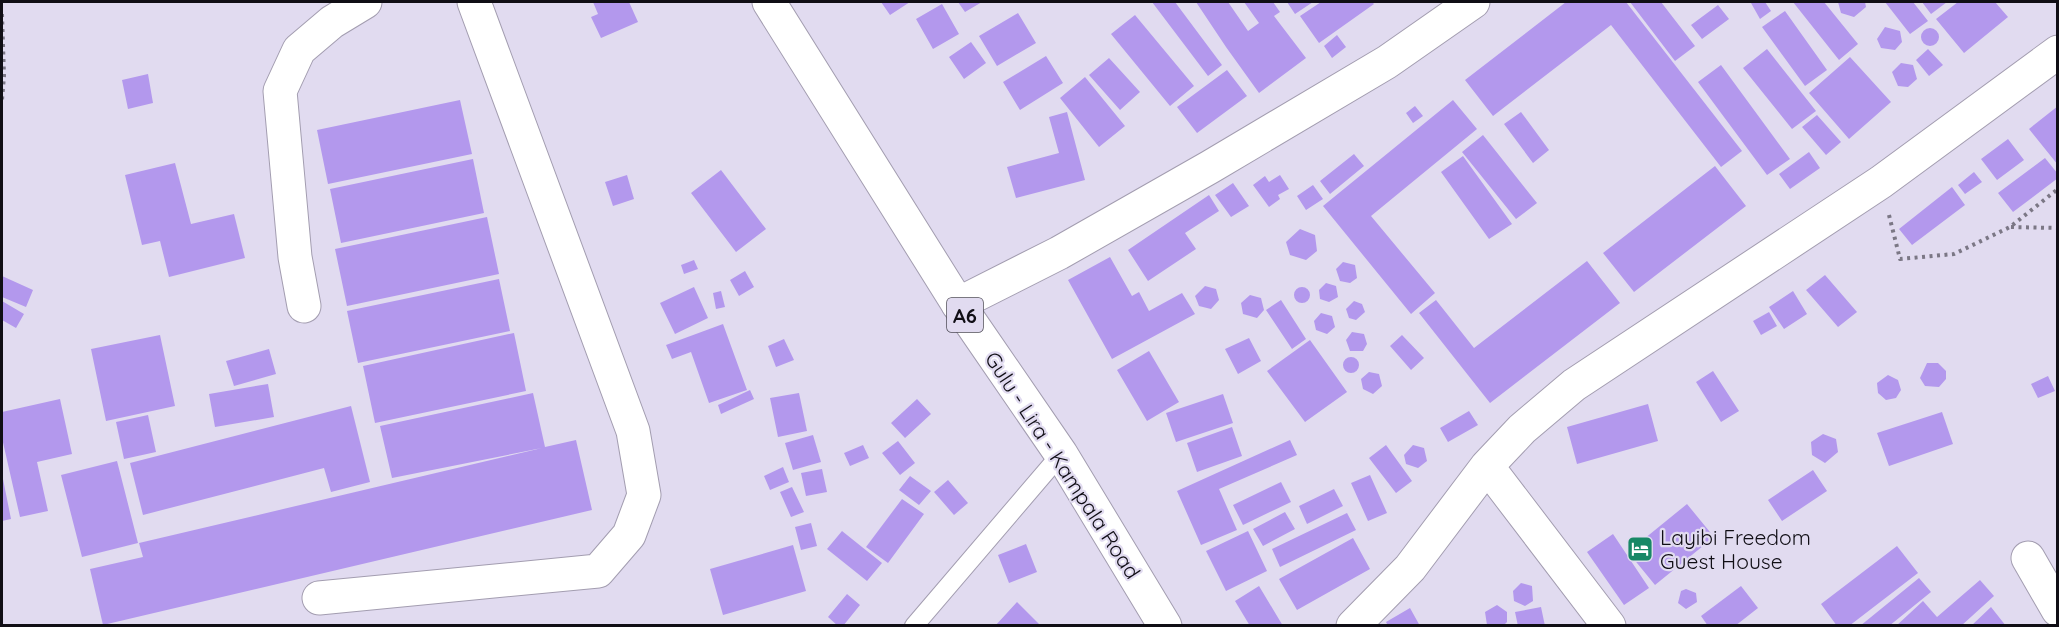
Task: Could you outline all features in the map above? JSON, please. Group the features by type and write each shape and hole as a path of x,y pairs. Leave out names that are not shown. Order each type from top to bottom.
{"street":[{"path":"304,306 295,257 280,91 299,50 332,22 365,2"},
{"path":"319,598 598,571 628,535 644,495 633,431 474,2"},
{"path":"958,304 1059,254 1210,167 1387,62 1473,2"},
{"name":"Gulu - Lira - Kampala Road","path":"777,5 958,304 1061,454 1165,626"},
{"path":"1353,626 1410,568 1487,466 1522,429 1574,385 1881,182 2058,52"},
{"path":"1487,466 1609,626"},
{"path":"2028,558 2058,609"}],"lane":[{"path":"914,626 1061,454"}],"path":[{"path":"2,14 4,76 2,100"},
{"path":"1881,182 1900,259 1954,254 2010,227 2058,189"},
{"path":"2010,227 2058,228"}],"building":[{"path":"593,2 629,2 638,22 601,38 591,17 598,14"},
{"path":"881,2 910,2 890,15"},
{"path":"958,2 982,2 965,12"},
{"path":"1152,2 1175,2 1222,65 1208,76"},
{"path":"1196,2 1228,2 1248,31 1259,23 1244,2 1273,2 1280,12 1274,16 1306,58 1259,93"},
{"path":"1287,2 1313,2 1295,14"},
{"path":"1321,2 1372,2 1374,4 1319,43 1300,16"},
{"path":"1566,2 1626,2 1742,151 1721,167 1611,25 1493,116 1465,80"},
{"path":"1630,2 1661,2 1695,46 1675,61"},
{"path":"1765,2 1771,11 1760,19 1751,3"},
{"path":"1793,2 1824,2 1858,44 1839,60"},
{"path":"1838,2 1865,2 1866,7 1854,17 1841,13"},
{"path":"1885,2 1913,2 1928,21 1910,34"},
{"path":"1922,2 1947,2 1931,14"},
{"path":"1958,2 1995,2 2008,17 1964,53 1936,19"},
{"path":"942,4 959,34 933,49 916,19"},
{"path":"1718,5 1729,19 1702,39 1691,25"},
{"path":"1785,11 1827,70 1805,86 1762,27"},
{"path":"1018,13 1036,43 997,66 979,36"},
{"path":"1135,15 1194,86 1170,106 1111,34"},
{"path":"1885,27 1900,31 1902,42 1895,50 1881,48 1877,39"},
{"path":"1926,28 1934,28 1939,33 1937,44 1926,46 1921,41 1921,33"},
{"path":"1337,35 1346,47 1332,58 1324,46"},
{"path":"971,42 986,63 964,79 949,57"},
{"path":"1767,49 1816,111 1792,129 1743,68"},
{"path":"1928,49 1943,65 1929,76 1916,60"},
{"path":"1046,56 1063,83 1020,110 1003,82"},
{"path":"1850,57 1891,102 1849,139 1809,93"},
{"path":"1109,58 1140,92 1120,110 1089,75"},
{"path":"1901,63 1913,65 1917,79 1908,87 1898,86 1892,72"},
{"path":"1721,65 1790,159 1767,175 1698,82"},
{"path":"1227,70 1247,96 1197,133 1177,107"},
{"path":"148,74 153,103 128,109 122,80"},
{"path":"1085,77 1125,126 1099,147 1060,98"},
{"path":"460,100 472,154 328,184 317,130"},
{"path":"1453,100 1477,129 1371,216 1435,293 1411,314 1323,206"},
{"path":"1415,106 1423,116 1413,123 1406,113"},
{"path":"2058,106 2058,165 2029,129"},
{"path":"1067,112 1085,180 1016,198 1007,167 1059,153 1049,117"},
{"path":"1521,112 1549,150 1533,163 1504,124"},
{"path":"1817,115 1841,142 1826,155 1802,127"},
{"path":"1483,135 1537,203 1516,219 1462,152"},
{"path":"2008,139 2024,160 1997,180 1981,159"},
{"path":"1809,152 1820,168 1790,189 1779,174"},
{"path":"1354,154 1364,166 1330,194 1320,181"},
{"path":"1463,156 1512,224 1489,239 1441,172"},
{"path":"2045,158 2058,174 2058,178 2013,212 1998,193"},
{"path":"473,159 484,213 341,243 330,189"},
{"path":"175,163 191,224 234,214 245,258 169,277 160,241 142,245 125,175"},
{"path":"1715,166 1746,206 1634,292 1603,253"},
{"path":"721,170 766,229 736,252 691,193"},
{"path":"1974,172 1982,182 1965,194 1958,185"},
{"path":"627,175 634,199 613,206 605,182"},
{"path":"1280,175 1289,189 1278,195 1280,199 1269,207 1253,185 1265,176 1269,182"},
{"path":"1233,183 1249,206 1231,217 1215,195"},
{"path":"1313,185 1323,199 1306,210 1297,196"},
{"path":"1952,187 1965,205 1912,245 1899,229"},
{"path":"1209,195 1219,211 1185,233 1196,249 1148,281 1128,250"},
{"path":"487,217 499,274 347,306 335,249"},
{"path":"1300,229 1315,235 1317,251 1306,260 1290,255 1286,242"},
{"path":"1110,257 1132,296 1139,292 1149,311 1182,293 1195,314 1112,359 1068,280"},
{"path":"694,260 698,269 684,274 681,265"},
{"path":"1587,261 1620,303 1490,403 1419,313 1436,300 1474,348"},
{"path":"1343,262 1355,265 1357,278 1350,283 1340,281 1336,269"},
{"path":"745,271 754,287 739,296 730,280"},
{"path":"1825,275 1857,312 1838,327 1806,290"},
{"path":"2,276 33,290 26,307 2,297"},
{"path":"499,279 510,331 358,363 347,311"},
{"path":"1326,283 1336,286 1338,297 1329,302 1320,299 1319,290"},
{"path":"1205,286 1216,289 1219,300 1211,309 1199,306 1195,296"},
{"path":"694,287 708,318 675,334 660,303"},
{"path":"1299,287 1305,287 1310,295 1308,301 1299,303 1294,298 1294,292"},
{"path":"721,291 725,307 716,309 713,293"},
{"path":"1793,291 1807,314 1784,329 1769,307"},
{"path":"1250,295 1261,298 1264,310 1257,318 1243,314 1241,303"},
{"path":"1281,300 1306,339 1292,349 1266,310"},
{"path":"2,301 24,314 16,328 2,320"},
{"path":"1354,301 1362,304 1365,312 1356,320 1349,318 1346,309"},
{"path":"1769,312 1777,326 1761,335 1753,321"},
{"path":"1321,313 1332,316 1335,327 1327,334 1316,330 1314,321"},
{"path":"723,324 747,390 709,403 691,352 672,359 666,345"},
{"path":"1352,332 1364,334 1367,344 1363,351 1350,351 1346,340"},
{"path":"514,333 526,391 375,423 363,366"},
{"path":"160,335 175,406 106,421 91,349"},
{"path":"1402,335 1424,358 1411,370 1390,346"},
{"path":"1249,338 1261,361 1238,374 1225,349"},
{"path":"784,339 794,360 776,367 768,346"},
{"path":"1310,340 1347,392 1305,422 1267,371"},
{"path":"269,349 276,374 234,386 226,361"},
{"path":"1149,351 1179,402 1147,421 1117,370"},
{"path":"1348,357 1354,357 1359,365 1357,371 1348,373 1343,368 1343,362"},
{"path":"1927,363 1938,363 1946,371 1946,379 1939,387 1925,386 1920,378"},
{"path":"1713,371 1739,411 1721,422 1696,382"},
{"path":"1369,372 1379,374 1382,386 1373,394 1363,389 1361,379"},
{"path":"1888,375 1898,380 1901,390 1896,398 1886,400 1878,393 1877,383"},
{"path":"2048,376 2055,391 2038,398 2031,384"},
{"path":"268,384 274,417 215,427 209,394"},
{"path":"750,390 754,399 721,414 718,405"},
{"path":"533,393 545,447 576,440 592,510 103,625 90,569 143,557 139,543 542,448 392,478 380,426"},
{"path":"799,393 807,431 778,437 770,398"},
{"path":"1223,394 1233,423 1176,442 1166,413"},
{"path":"60,399 72,454 37,462 48,511 20,517 2,438 2,412"},
{"path":"917,399 931,414 905,438 891,423"},
{"path":"1648,404 1658,441 1577,464 1567,427"},
{"path":"351,406 370,482 331,492 324,468 143,515 130,463"},
{"path":"1469,411 1478,425 1448,442 1440,428"},
{"path":"1942,412 1953,444 1889,466 1877,433"},
{"path":"148,415 156,452 124,459 116,422"},
{"path":"1232,427 1242,456 1197,472 1187,443"},
{"path":"1823,434 1836,439 1838,452 1825,463 1812,455 1811,442"},
{"path":"813,435 821,462 793,470 785,443"},
{"path":"1290,440 1297,455 1219,489 1237,530 1201,545 1177,491"},
{"path":"898,441 915,463 900,475 882,453"},
{"path":"863,445 869,458 850,466 844,453"},
{"path":"1386,445 1412,481 1396,493 1369,458"},
{"path":"1413,445 1424,448 1427,461 1418,468 1406,464 1404,455"},
{"path":"117,461 138,543 82,557 61,475"},
{"path":"783,467 789,482 770,490 764,476"},
{"path":"822,469 827,492 806,496 801,473"},
{"path":"1813,470 1827,491 1782,521 1768,500"},
{"path":"2,474 11,519 2,521"},
{"path":"1370,475 1387,513 1368,521 1351,483"},
{"path":"910,476 931,491 919,505 899,490"},
{"path":"948,480 968,503 954,515 934,492"},
{"path":"1281,482 1291,502 1243,525 1233,505"},
{"path":"792,487 804,512 791,517 780,492"},
{"path":"1334,489 1343,506 1307,524 1299,506"},
{"path":"902,499 924,514 888,563 866,547"},
{"path":"1687,504 1714,537 1655,585 1628,552"},
{"path":"1285,512 1295,529 1263,546 1253,529"},
{"path":"1347,513 1356,530 1280,567 1272,549"},
{"path":"811,523 817,546 801,550 795,527"},
{"path":"842,531 882,563 867,581 827,549"},
{"path":"1248,531 1267,571 1226,591 1206,551"},
{"path":"1613,534 1649,588 1624,605 1587,552"},
{"path":"1353,538 1370,569 1297,610 1279,579"},
{"path":"1026,544 1037,572 1009,583 998,555"},
{"path":"793,545 806,591 723,615 710,569"},
{"path":"1897,546 1918,573 1849,626 1837,626 1821,604"},
{"path":"1919,578 1931,592 1889,626 1860,626"},
{"path":"1980,580 1994,596 1961,626 1896,626 1923,601 1937,617"},
{"path":"1521,583 1532,586 1533,601 1525,606 1514,601 1513,591"},
{"path":"1259,586 1283,626 1250,626 1235,601"},
{"path":"1741,586 1758,608 1735,626 1708,626 1701,616"},
{"path":"1686,589 1696,593 1697,602 1686,609 1678,603 1681,591"},
{"path":"847,594 860,605 843,626 838,626 828,617"},
{"path":"1017,602 1041,626 995,626"},
{"path":"1497,605 1507,612 1507,622 1503,626 1487,625 1485,612"},
{"path":"1541,607 1545,626 1518,626 1515,612"},
{"path":"1991,607 2006,626 1971,626"},
{"path":"1410,608 1420,626 1388,626 1386,622"}],"place":[{"name":"Layibi Freedom Guest House","path":"1640,549"}]}
